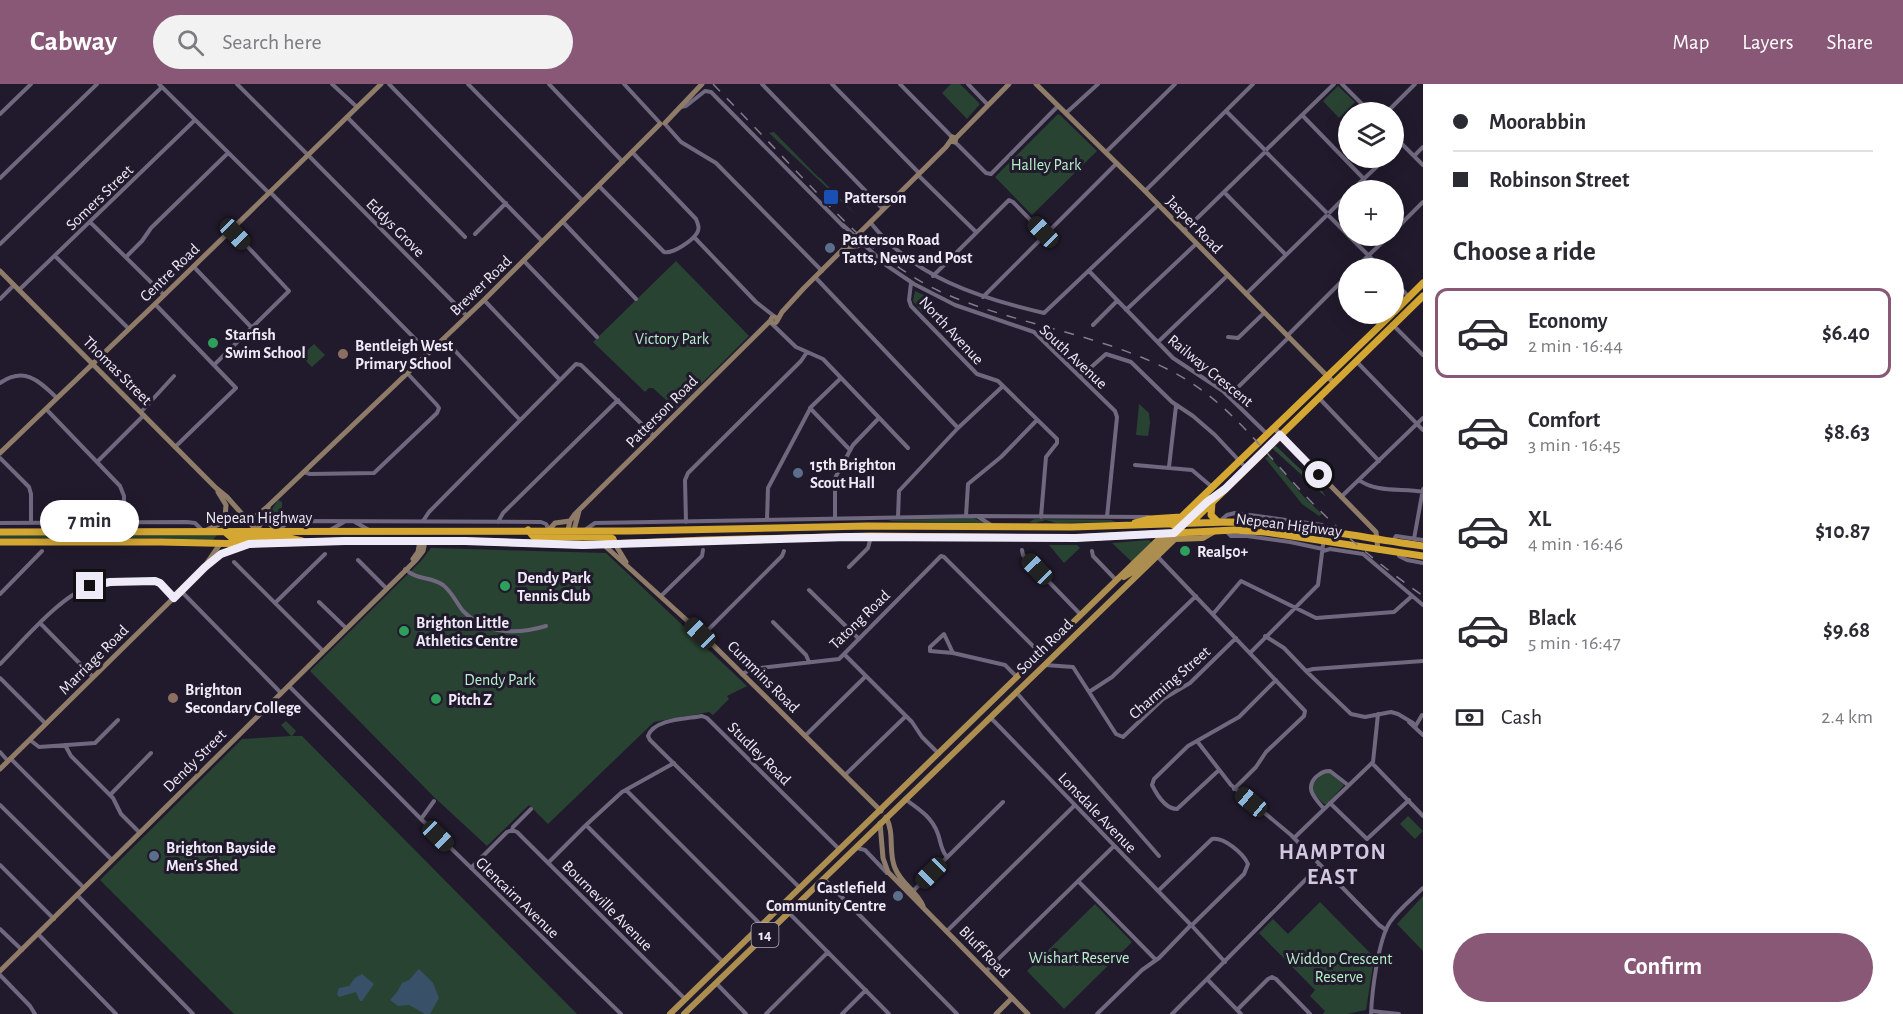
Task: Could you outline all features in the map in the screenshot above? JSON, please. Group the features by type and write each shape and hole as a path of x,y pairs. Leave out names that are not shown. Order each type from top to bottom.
{"highway":[{"path":"1404,302 1423,283"},
{"path":"1127,526 1150,519 1186,521 1212,503 1423,296"},
{"path":"1176,535 1213,488 1382,324"},
{"path":"1186,521 1225,489"},
{"path":"1212,503 1211,515 1219,522"},
{"name":"Nepean Highway","path":"278,533 369,530 549,530 571,533 585,530 854,526 1127,526 1174,524 1186,521 1326,531 1423,546"},
{"name":"South Road","path":"1165,533 1174,524"},
{"path":"1025,527 1025,538"},
{"path":"781,528 781,538"},
{"path":"395,530 399,541"},
{"path":"422,530 423,541"},
{"path":"436,530 438,536 447,541"},
{"path":"528,530 533,536 571,533 609,537 615,544"},
{"name":"Nepean Highway","path":"0,532 224,531 231,537 312,543 447,541 604,545 871,536 1076,538 1165,533 1176,535 1225,530 1254,531 1324,547 1352,546 1423,556"},
{"path":"222,544 224,531"},
{"path":"629,531 630,537 638,543"},
{"path":"253,539 278,533 312,543"},
{"path":"568,545 571,533"},
{"name":"Nepean Highway","path":"0,542 222,544 253,539"},
{"path":"1392,542 1395,552"}],"main road":[{"name":"South Road","path":"670,1014 1165,533"},
{"path":"1117,580 1136,573 1176,535"},
{"name":"South Road","path":"684,1014 1089,622 1136,573"},
{"path":"1082,615 1089,622"},
{"path":"984,711 990,717"},
{"path":"879,810 886,817"},
{"path":"879,810 880,823"},
{"path":"856,835 862,841"},
{"path":"818,872 823,878"},
{"path":"709,976 716,983"}],"street":[{"path":"0,114 31,84"},
{"path":"0,178 97,84"},
{"name":"Eddys Grove","path":"237,84 467,316"},
{"path":"332,84 356,108"},
{"name":"Centre Road","path":"0,453 381,84"},
{"path":"388,84 543,242"},
{"path":"468,84 583,202"},
{"path":"549,84 624,162"},
{"path":"624,84 686,145 711,159 822,271"},
{"name":"Brewer Road","path":"246,518 255,517 271,504 408,374 702,84"},
{"path":"762,84 884,208"},
{"path":"832,84 976,232"},
{"path":"900,84 986,173 990,174 1060,107"},
{"path":"968,84 988,105"},
{"name":"Patterson Road","path":"571,533 570,521 579,511 761,330 774,321 814,278 1009,84"},
{"name":"Jasper Road","path":"1036,84 1334,383"},
{"path":"1067,114 1098,84"},
{"path":"1106,152 1175,84"},
{"path":"1145,191 1253,84"},
{"path":"1184,231 1334,84"},
{"path":"1342,84 1361,102"},
{"path":"1397,102 1415,84"},
{"path":"0,244 160,86 429,353"},
{"name":"North Avenue","path":"680,107 686,106 705,91 711,92 855,237 886,265 913,283 909,296 911,306 974,372 981,377 995,379 1057,440 1046,456 1038,517"},
{"path":"1226,111 1338,224"},
{"path":"1302,115 1364,179 1376,168"},
{"path":"346,118 465,237"},
{"name":"Somers Street","path":"19,290 195,120"},
{"path":"1404,146 1423,165"},
{"path":"1414,156 1423,147"},
{"path":"126,257 142,242 151,228 228,153"},
{"path":"599,186 662,251 670,253 692,237 698,230 697,220 633,153"},
{"path":"983,297 1117,163"},
{"path":"1224,192 1286,255"},
{"path":"933,276 1010,200 1045,235"},
{"path":"1404,221 1423,202"},
{"path":"475,234 506,203"},
{"path":"1246,295 1338,204"},
{"path":"869,223 899,253 933,276 983,297 1044,313 1158,205"},
{"path":"90,222 164,296"},
{"path":"563,222 636,299"},
{"path":"214,365 289,291 232,230"},
{"path":"692,237 774,321 796,347 822,358 908,448"},
{"path":"1126,310 1196,243"},
{"path":"845,247 864,245"},
{"path":"1359,246 1368,256 1378,246"},
{"path":"55,256 129,329"},
{"path":"524,261 597,337"},
{"path":"194,267 252,328"},
{"name":"Thomas Street","path":"0,271 246,518 253,539"},
{"name":"Railway Crescent","path":"1089,271 1175,360 1204,377 1229,396 1266,435"},
{"path":"1158,342 1227,276"},
{"path":"814,278 958,428"},
{"name":"South Avenue","path":"913,283 955,304 1034,332 1116,415 1109,517"},
{"path":"0,299 14,285"},
{"path":"1229,396 1338,285"},
{"path":"1404,292 1409,297"},
{"path":"484,300 560,380"},
{"path":"1093,325 1118,301"},
{"path":"155,304 236,388 175,447"},
{"path":"1228,337 1238,338 1264,313"},
{"path":"1394,325 1423,355"},
{"path":"444,339 520,420"},
{"path":"686,522 685,480 688,473 798,363 805,351"},
{"path":"1080,377 1103,356 1110,355 1131,362 1177,405 1215,435 1246,468"},
{"path":"1357,361 1423,430"},
{"path":"423,521 429,512 575,365 579,364 655,436"},
{"path":"306,470 313,474 374,473 437,413 439,408 408,374"},
{"path":"0,383 12,375 37,379 57,399"},
{"path":"97,462 143,414 174,376"},
{"path":"767,520 768,488 810,408 841,378"},
{"path":"898,517 899,491 958,428 1003,386"},
{"path":"1319,398 1379,461"},
{"path":"498,522 503,513 618,400"},
{"path":"1169,468 1177,405"},
{"path":"810,408 850,450"},
{"path":"46,409 122,488 124,522"},
{"path":"1341,497 1423,418"},
{"path":"835,519 834,480 850,450 878,419"},
{"path":"966,516 968,484 1001,457 1038,421"},
{"path":"1275,429 1377,534 1375,549"},
{"path":"0,458 29,487 31,523"},
{"path":"1135,465 1191,470 1213,488"},
{"path":"1359,480 1368,485 1405,491 1423,491 1414,538"},
{"name":"Thomas Street","path":"216,488 226,504 224,531"},
{"name":"Brewer Road","path":"253,539 271,504"},
{"path":"267,510 268,522 278,533 287,522 291,521 543,522 549,530 555,523 570,521"},
{"path":"571,533 579,511"},
{"name":"Nepean Highway","path":"1219,522 1227,515 1234,513 1322,525 1326,531"},
{"path":"585,530 594,522 966,516 1147,517 1150,519"},
{"path":"977,516 993,527"},
{"path":"0,523 190,522 198,525 204,531 235,517 246,518"},
{"path":"1025,527 1026,522 1038,517"},
{"path":"1109,517 1127,526"},
{"path":"878,526 891,518"},
{"path":"843,519 854,526"},
{"name":"Nepean Highway","path":"1278,526 1283,519"},
{"path":"781,528 787,520"},
{"path":"350,521 369,530"},
{"path":"329,531 350,521"},
{"path":"436,530 447,521"},
{"name":"Nepean Highway","path":"739,521 753,528"},
{"name":"Nepean Highway","path":"504,522 518,530"},
{"path":"629,531 642,523"},
{"path":"1249,652 1319,583 1326,531"},
{"path":"849,567 868,548 871,536"},
{"path":"1392,542 1396,536 1423,540"},
{"name":"Marriage Road","path":"0,769 205,567 224,553 253,539"},
{"name":"Dendy Street","path":"0,973 422,553 423,541"},
{"path":"218,557 222,552 222,544"},
{"name":"Marriage Road","path":"205,567 222,544"},
{"name":"Cummins Road","path":"615,544 629,566"},
{"name":"Cummins Road","path":"604,545 703,635 879,810"},
{"name":"Nepean Highway","path":"1324,547 1363,554 1412,596"},
{"path":"661,596 702,556 703,550"},
{"path":"1022,550 1023,555 1082,615"},
{"path":"0,594 42,551"},
{"path":"703,635 782,556 784,551"},
{"path":"1092,551 1093,556 1117,580"},
{"path":"1395,552 1407,560 1423,563"},
{"path":"275,603 325,554"},
{"name":"Tatong Road","path":"742,674 752,669 837,660 941,556 1042,654"},
{"path":"1154,556 1196,596 1305,712 1234,789"},
{"path":"358,560 386,588"},
{"path":"234,562 323,651"},
{"path":"406,568 414,576 432,580 444,586 464,612 486,626 501,631 518,632 546,626"},
{"path":"0,664 74,594 85,588 103,583 155,581 160,583 174,598"},
{"path":"1213,614 1241,581 1317,618 1396,612 1412,596 1423,605"},
{"path":"809,590 859,639"},
{"path":"181,591 281,693"},
{"path":"1089,692 1112,677 1196,596"},
{"path":"319,602 346,628"},
{"path":"773,622 809,662"},
{"path":"41,624 93,677"},
{"path":"953,653 944,634 929,648 932,652 953,653 1005,665 1018,677"},
{"path":"1267,635 1309,671 1349,714 1363,717 1391,712 1405,718 1422,734"},
{"name":"Charming Street","path":"1043,665 1072,667 1116,734 1123,737 1163,699 1190,683 1236,638"},
{"path":"844,654 906,716 939,754"},
{"path":"1309,671 1423,661"},
{"path":"805,736 866,676"},
{"path":"0,678 46,724"},
{"path":"1219,770 1177,809 1170,808 1152,786 1152,782 1186,748 1239,717 1276,680"},
{"name":"Glencairn Avenue","path":"287,686 621,1014"},
{"path":"1016,692 1159,856"},
{"path":"1294,838 1372,763 1378,714"},
{"path":"1414,725 1423,715"},
{"path":"845,775 906,716"},
{"name":"Studley Road","path":"674,763 650,740 649,734 658,725 706,717 840,850"},
{"name":"Lonsdale Avenue","path":"990,717 1225,961"},
{"path":"30,740 39,747 95,743 118,720"},
{"path":"1197,741 1234,789 1294,838 1377,922 1387,928"},
{"path":"65,745 71,756 110,795 121,814 140,833"},
{"path":"0,752 113,860"},
{"path":"110,795 152,753"},
{"path":"548,863 626,790 674,763 800,888"},
{"path":"1372,763 1423,816"},
{"path":"1324,808 1311,792 1314,779 1324,771 1330,771 1348,785"},
{"path":"626,790 762,925"},
{"path":"905,799 925,814 934,825 941,849 947,857"},
{"path":"1330,803 1366,839 1371,837 1409,800"},
{"path":"421,819 434,801"},
{"path":"911,893 1003,802"},
{"path":"0,805 84,888"},
{"path":"946,931 1075,805"},
{"path":"471,868 531,809"},
{"name":"Bluff Road","path":"886,817 891,830 894,867 899,877 946,931 1028,1014"},
{"name":"Bluff Road","path":"880,823 883,861 890,875"},
{"path":"586,825 723,962"},
{"name":"Bourneville Avenue","path":"512,830 518,832 685,999"},
{"path":"1097,1014 1244,874 1248,864 1245,858 1222,839 1212,839 1158,891"},
{"path":"986,971 1114,846"},
{"name":"Bluff Road","path":"854,848 865,851 911,893"},
{"path":"0,865 54,919"},
{"path":"1174,1013 1321,865"},
{"path":"823,878 957,1014"},
{"path":"1078,881 1156,960"},
{"path":"1399,1014 1371,1013 1381,947 1387,928 1396,915 1423,888"},
{"path":"77,895 193,1014"},
{"path":"788,912 889,1014"},
{"path":"0,929 22,950"},
{"path":"38,934 116,1014"},
{"path":"766,1014 828,952"},
{"path":"0,973 35,1014"},
{"path":"1237,1010 1272,977 1310,1014"},
{"path":"1207,979 1241,1014"},
{"path":"716,983 746,1014"},
{"path":"842,1014 866,990"},
{"path":"996,1014 1012,998"}],"green space":[{"path":"951,84 960,84 980,104 967,119 942,93"},
{"path":"1338,86 1355,102 1338,102 1338,117 1323,101"},
{"name":"Halley Park","path":"1058,114 1097,151 1032,215 995,177"},
{"path":"774,132 821,179 857,216 769,133"},
{"name":"Victory Park","path":"676,261 749,336 676,409 653,388 645,392 593,342"},
{"path":"915,291 934,300 922,312 913,301"},
{"path":"314,344 325,355 312,367 301,356"},
{"path":"1139,404 1149,413 1148,436 1136,435"},
{"path":"1276,446 1320,488 1326,497 1272,448"},
{"path":"1269,456 1322,514 1319,516 1302,504 1265,458"},
{"path":"278,500 282,502 282,517 285,522 277,525 272,524 269,514"},
{"path":"973,518 985,523 888,521 892,520"},
{"path":"1035,519 1111,520 1116,522 1056,523 1046,520 1029,522"},
{"path":"0,535 217,535 213,540 0,538"},
{"path":"1149,540 1152,543 1132,562 1112,543"},
{"path":"1049,545 1077,545 1080,548 1064,563"},
{"name":"Dendy Park","path":"431,548 606,553 747,686 727,696 729,699 713,715 709,712 654,722 548,824 529,805 487,846 434,797 310,671 421,561"},
{"path":"286,721 296,731 292,736 302,736 577,1014 234,1014 100,880 242,739 291,736 281,725"},
{"path":"1330,772 1344,785 1327,804 1324,804 1313,793 1313,784 1323,773"},
{"path":"1408,816 1423,831 1415,839 1400,824"},
{"path":"1423,896 1423,951 1397,924"},
{"name":"Widdop Crescent Reserve","path":"1320,902 1374,959 1366,1010 1347,1014 1323,1014 1325,1011 1310,996 1315,990 1259,933 1273,919 1288,934"},
{"name":"Wishart Reserve","path":"1095,904 1132,942 1064,1009 1027,971"}],"water":[{"path":"419,969 433,983 439,998 430,1014 425,1014 409,1005 398,1006 390,1000 402,983 409,980"},
{"path":"362,974 374,984 362,1001 356,992 339,997 337,994 339,988 349,986 355,978"}],"railway":[{"path":"713,84 846,222 899,267 939,291 970,304 1099,342 1161,366 1190,382 1222,406 1345,535 1423,596"}],"place":[{"name":"Patterson","path":"831,197"},
{"name":"Patterson Road Tatts, News and Post","path":"830,248"},
{"name":"Starfish Swim School","path":"213,343"},
{"name":"Bentleigh West Primary School","path":"343,354"},
{"name":"15th Brighton Scout Hall","path":"798,473"},
{"name":"Real50+","path":"1185,551"},
{"name":"Dendy Park Tennis Club","path":"505,586"},
{"name":"Brighton Little Athletics Centre","path":"404,631"},
{"name":"Brighton Secondary College","path":"173,698"},
{"name":"Pitch Z","path":"436,699"},
{"name":"Brighton Bayside Men's Shed","path":"154,856"},
{"name":"Castlefield Community Centre","path":"898,896"}],"district":[{"name":"HAMPTON EAST","path":"1333,864"}],"route":[{"path":"90,586 110,582 155,581 160,583 174,598 221,554 249,544 465,541 583,545 901,536 1076,538 1174,533 1207,502 1225,489 1280,435 1319,475"}]}
